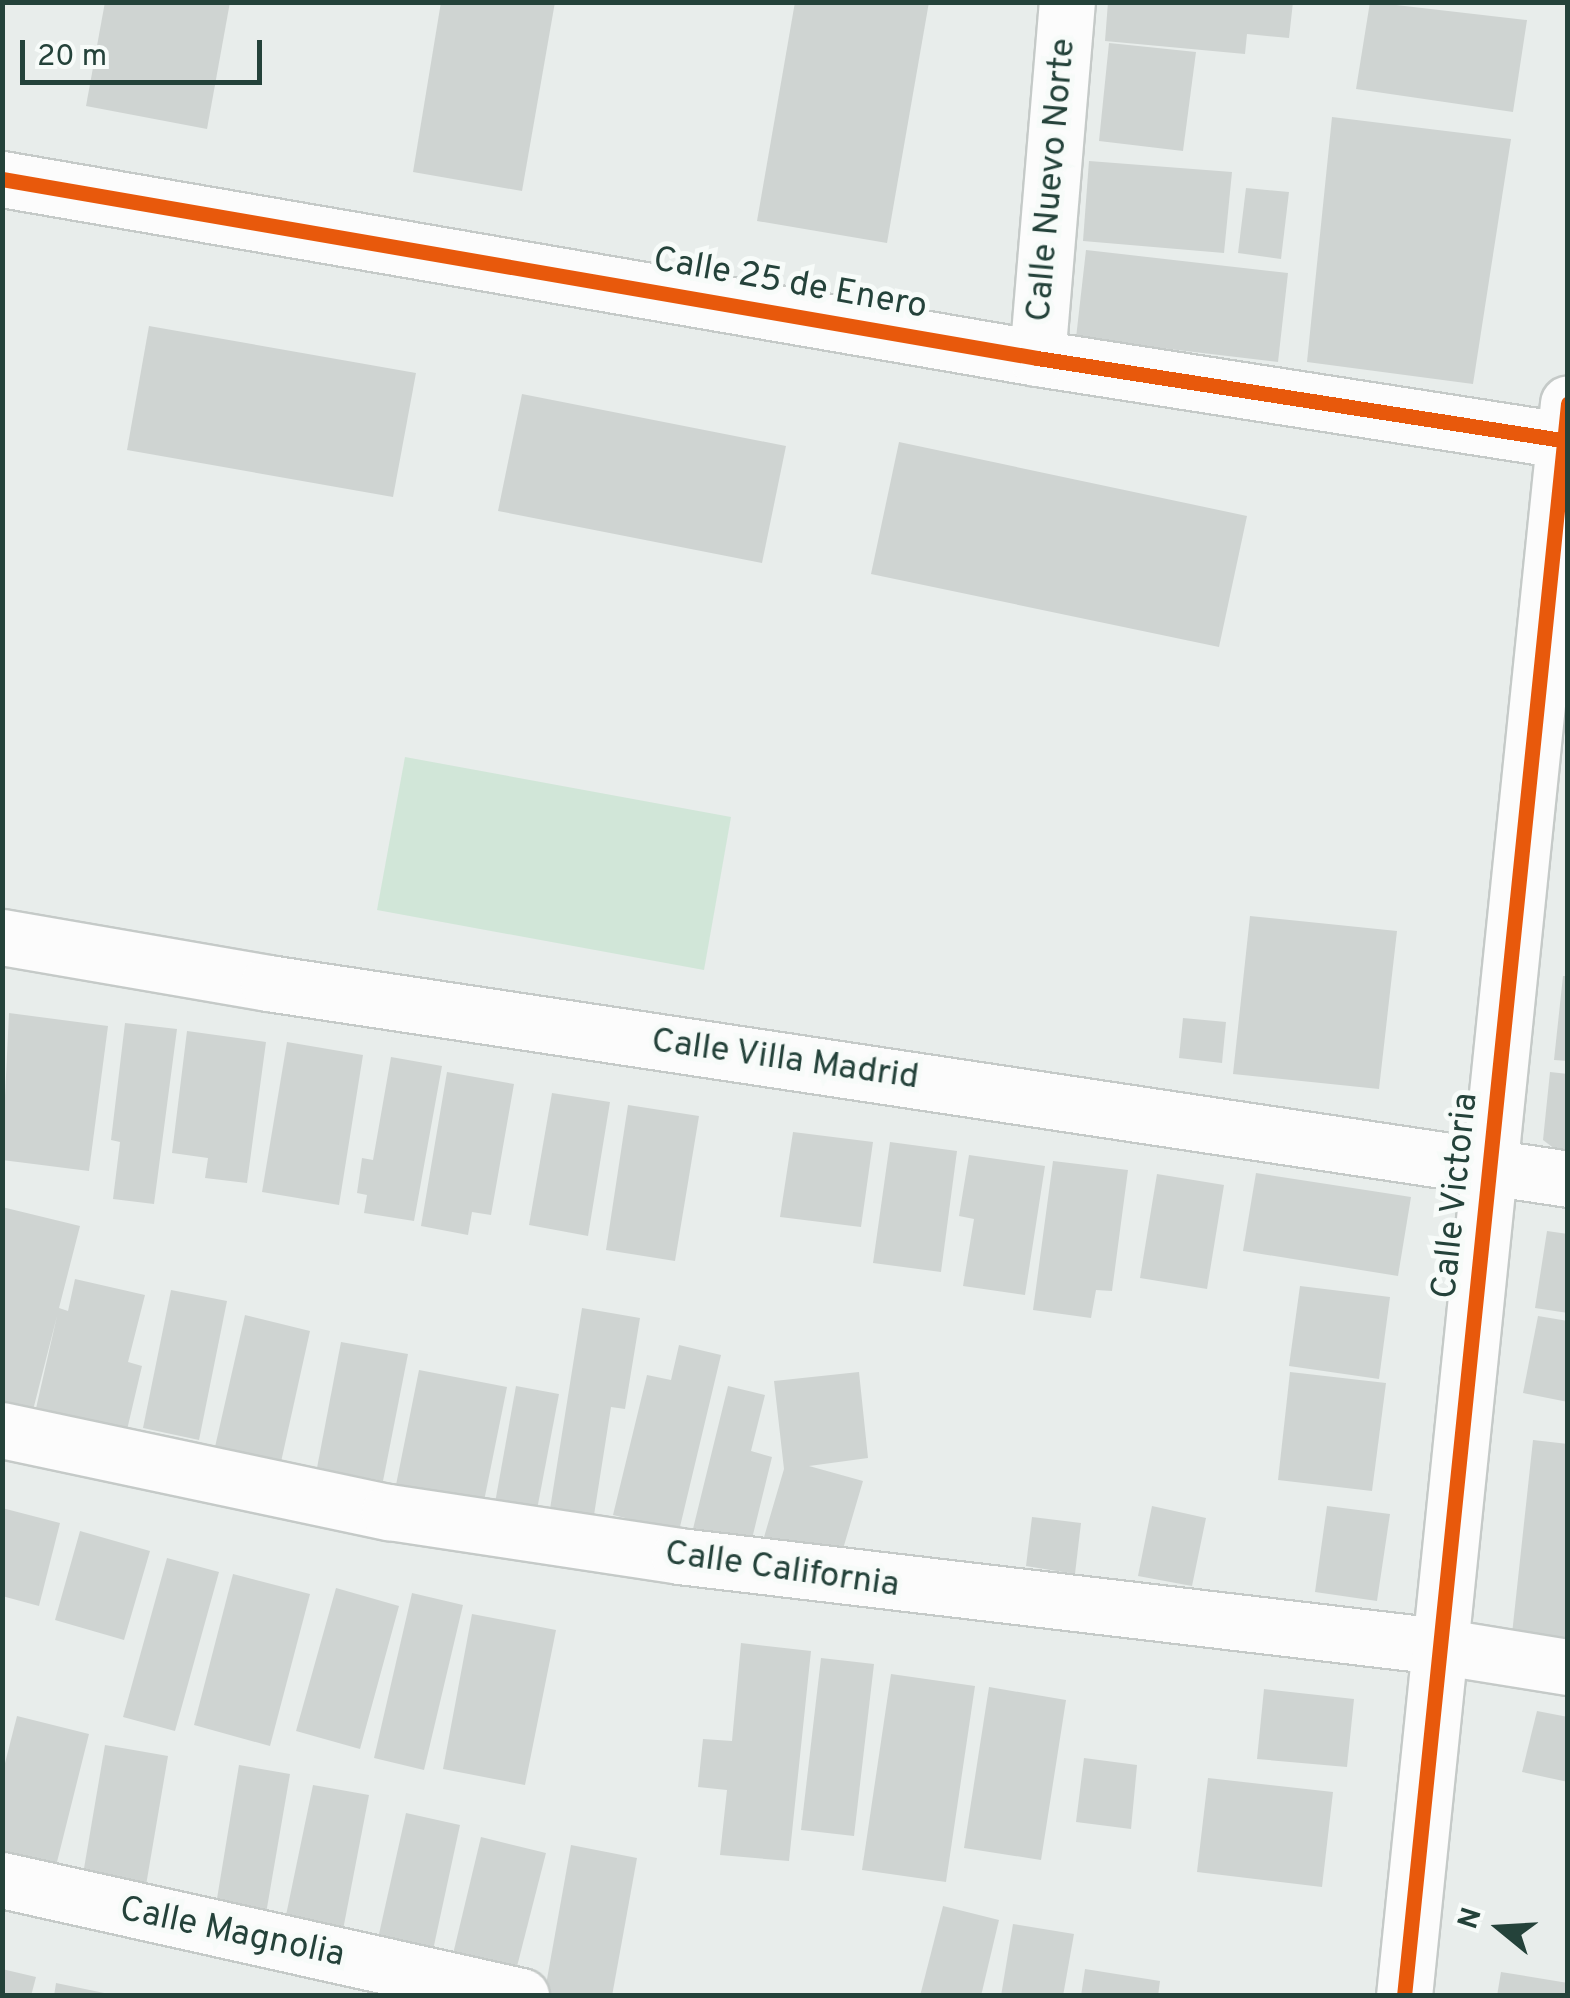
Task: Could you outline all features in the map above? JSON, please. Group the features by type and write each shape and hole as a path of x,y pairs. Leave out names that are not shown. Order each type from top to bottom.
{"street":[{"name":"Calle Nuevo Norte","path":"1037,358 1066,2"},
{"name":"Calle 25 de Enero","path":"2,179 1037,358 1566,428"},
{"name":"Calle Victoria","path":"1404,1996 1566,428"},
{"name":"Calle Villa Madrid","path":"2,937 268,983 1568,1178"},
{"name":"Calle California","path":"2,1430 389,1512 640,1550 1438,1646 1568,1667"},
{"name":"Calle Magnolia","path":"2,1880 522,1996"}],"green space":[{"path":"405,757 731,817 704,970 377,910"}],"building":[{"path":"105,2 230,2 207,129 86,106"},
{"path":"441,2 555,2 522,191 413,172"},
{"path":"795,2 929,2 887,243 757,221"},
{"path":"1108,2 1293,2 1289,38 1247,34 1245,54 1105,41"},
{"path":"1370,2 1527,20 1513,112 1356,89"},
{"path":"1109,43 1196,52 1183,151 1099,141"},
{"path":"1332,117 1511,139 1473,384 1307,362"},
{"path":"1089,161 1232,172 1224,253 1083,241"},
{"path":"1246,188 1289,192 1281,259 1238,253"},
{"path":"1086,250 1288,273 1278,362 1076,338"},
{"path":"149,326 416,373 393,497 127,450"},
{"path":"522,394 786,446 762,563 498,511"},
{"path":"899,442 1247,516 1219,647 871,574"},
{"path":"1250,916 1397,931 1379,1089 1233,1074"},
{"path":"1563,976 1568,976 1568,1061 1554,1060"},
{"path":"9,1013 108,1026 89,1171 2,1160"},
{"path":"1183,1018 1226,1022 1222,1063 1179,1058"},
{"path":"125,1023 177,1029 154,1204 113,1199 120,1142 111,1140"},
{"path":"187,1031 266,1042 247,1183 205,1178 208,1158 172,1153"},
{"path":"287,1042 363,1055 339,1205 262,1192"},
{"path":"391,1057 442,1066 414,1221 364,1213 367,1195 357,1193 362,1158 373,1160"},
{"path":"447,1072 514,1084 491,1215 472,1212 468,1235 421,1226"},
{"path":"1550,1072 1568,1074 1568,1159 1543,1140"},
{"path":"552,1093 610,1102 588,1236 529,1225"},
{"path":"628,1105 699,1116 675,1261 606,1250"},
{"path":"793,1132 873,1142 861,1227 780,1217"},
{"path":"890,1142 957,1151 941,1272 873,1263"},
{"path":"969,1155 1045,1166 1025,1295 963,1286 974,1219 959,1216"},
{"path":"1053,1161 1128,1170 1112,1291 1096,1290 1091,1318 1033,1310"},
{"path":"1256,1173 1411,1197 1398,1276 1243,1251"},
{"path":"1157,1174 1224,1185 1207,1289 1140,1278"},
{"path":"2,1207 80,1226 59,1308 68,1311 75,1279 145,1295 128,1362 142,1366 123,1447 32,1426 57,1316 29,1426 2,1420"},
{"path":"1547,1231 1568,1234 1568,1313 1535,1308"},
{"path":"1300,1286 1390,1297 1379,1379 1289,1366"},
{"path":"171,1290 227,1301 199,1440 143,1428"},
{"path":"582,1308 640,1318 625,1409 611,1407 594,1515 550,1509"},
{"path":"245,1315 310,1331 281,1462 215,1447"},
{"path":"1538,1316 1568,1321 1568,1402 1523,1393"},
{"path":"341,1342 408,1354 383,1481 317,1468"},
{"path":"679,1345 721,1355 679,1531 613,1515 647,1375 671,1380"},
{"path":"419,1370 507,1387 482,1511 394,1495"},
{"path":"859,1372 868,1458 809,1466 863,1481 838,1566 762,1544 784,1469 774,1381"},
{"path":"1290,1372 1386,1383 1372,1491 1278,1480"},
{"path":"516,1386 559,1394 535,1520 493,1514"},
{"path":"728,1386 765,1395 751,1451 772,1457 750,1547 692,1533"},
{"path":"1533,1440 1568,1444 1568,1639 1512,1634"},
{"path":"1152,1506 1206,1518 1192,1586 1138,1576"},
{"path":"1327,1506 1390,1514 1377,1601 1315,1592"},
{"path":"2,1508 60,1523 39,1606 2,1596"},
{"path":"1032,1517 1081,1523 1075,1574 1026,1566"},
{"path":"80,1531 150,1551 124,1640 55,1620"},
{"path":"167,1558 219,1572 175,1731 123,1717"},
{"path":"233,1574 310,1594 270,1746 194,1725"},
{"path":"336,1588 399,1606 360,1749 296,1731"},
{"path":"412,1593 463,1605 424,1770 374,1758"},
{"path":"472,1614 556,1630 525,1785 443,1769"},
{"path":"741,1643 811,1651 789,1861 720,1855 727,1790 698,1787 703,1739 732,1741"},
{"path":"821,1658 874,1664 854,1836 801,1830"},
{"path":"891,1674 975,1686 946,1882 862,1870"},
{"path":"989,1687 1066,1700 1041,1860 964,1848"},
{"path":"1264,1689 1354,1699 1347,1767 1257,1759"},
{"path":"1537,1711 1568,1717 1568,1782 1522,1772"},
{"path":"17,1716 89,1734 53,1878 2,1866 2,1775"},
{"path":"105,1745 168,1756 143,1903 80,1892"},
{"path":"1084,1758 1137,1765 1131,1829 1076,1822"},
{"path":"239,1765 290,1774 263,1931 213,1923"},
{"path":"1208,1778 1333,1792 1322,1887 1197,1872"},
{"path":"313,1785 369,1795 342,1935 284,1925"},
{"path":"406,1813 460,1825 430,1964 375,1952"},
{"path":"481,1837 546,1853 511,1990 448,1975"},
{"path":"571,1845 637,1858 612,1996 544,1996"},
{"path":"943,1906 999,1920 981,1996 920,1996"},
{"path":"1013,1924 1074,1934 1063,1996 1001,1996"},
{"path":"2,1969 36,1977 31,1996 2,1996"},
{"path":"1085,1969 1160,1981 1158,1996 1081,1996"},
{"path":"1501,1972 1568,1983 1568,1996 1497,1996"},
{"path":"56,1983 109,1994 54,1996"}],"cycle path":[{"path":"2,179 1037,358 1568,441"},
{"path":"1404,1996 1568,403"}]}
